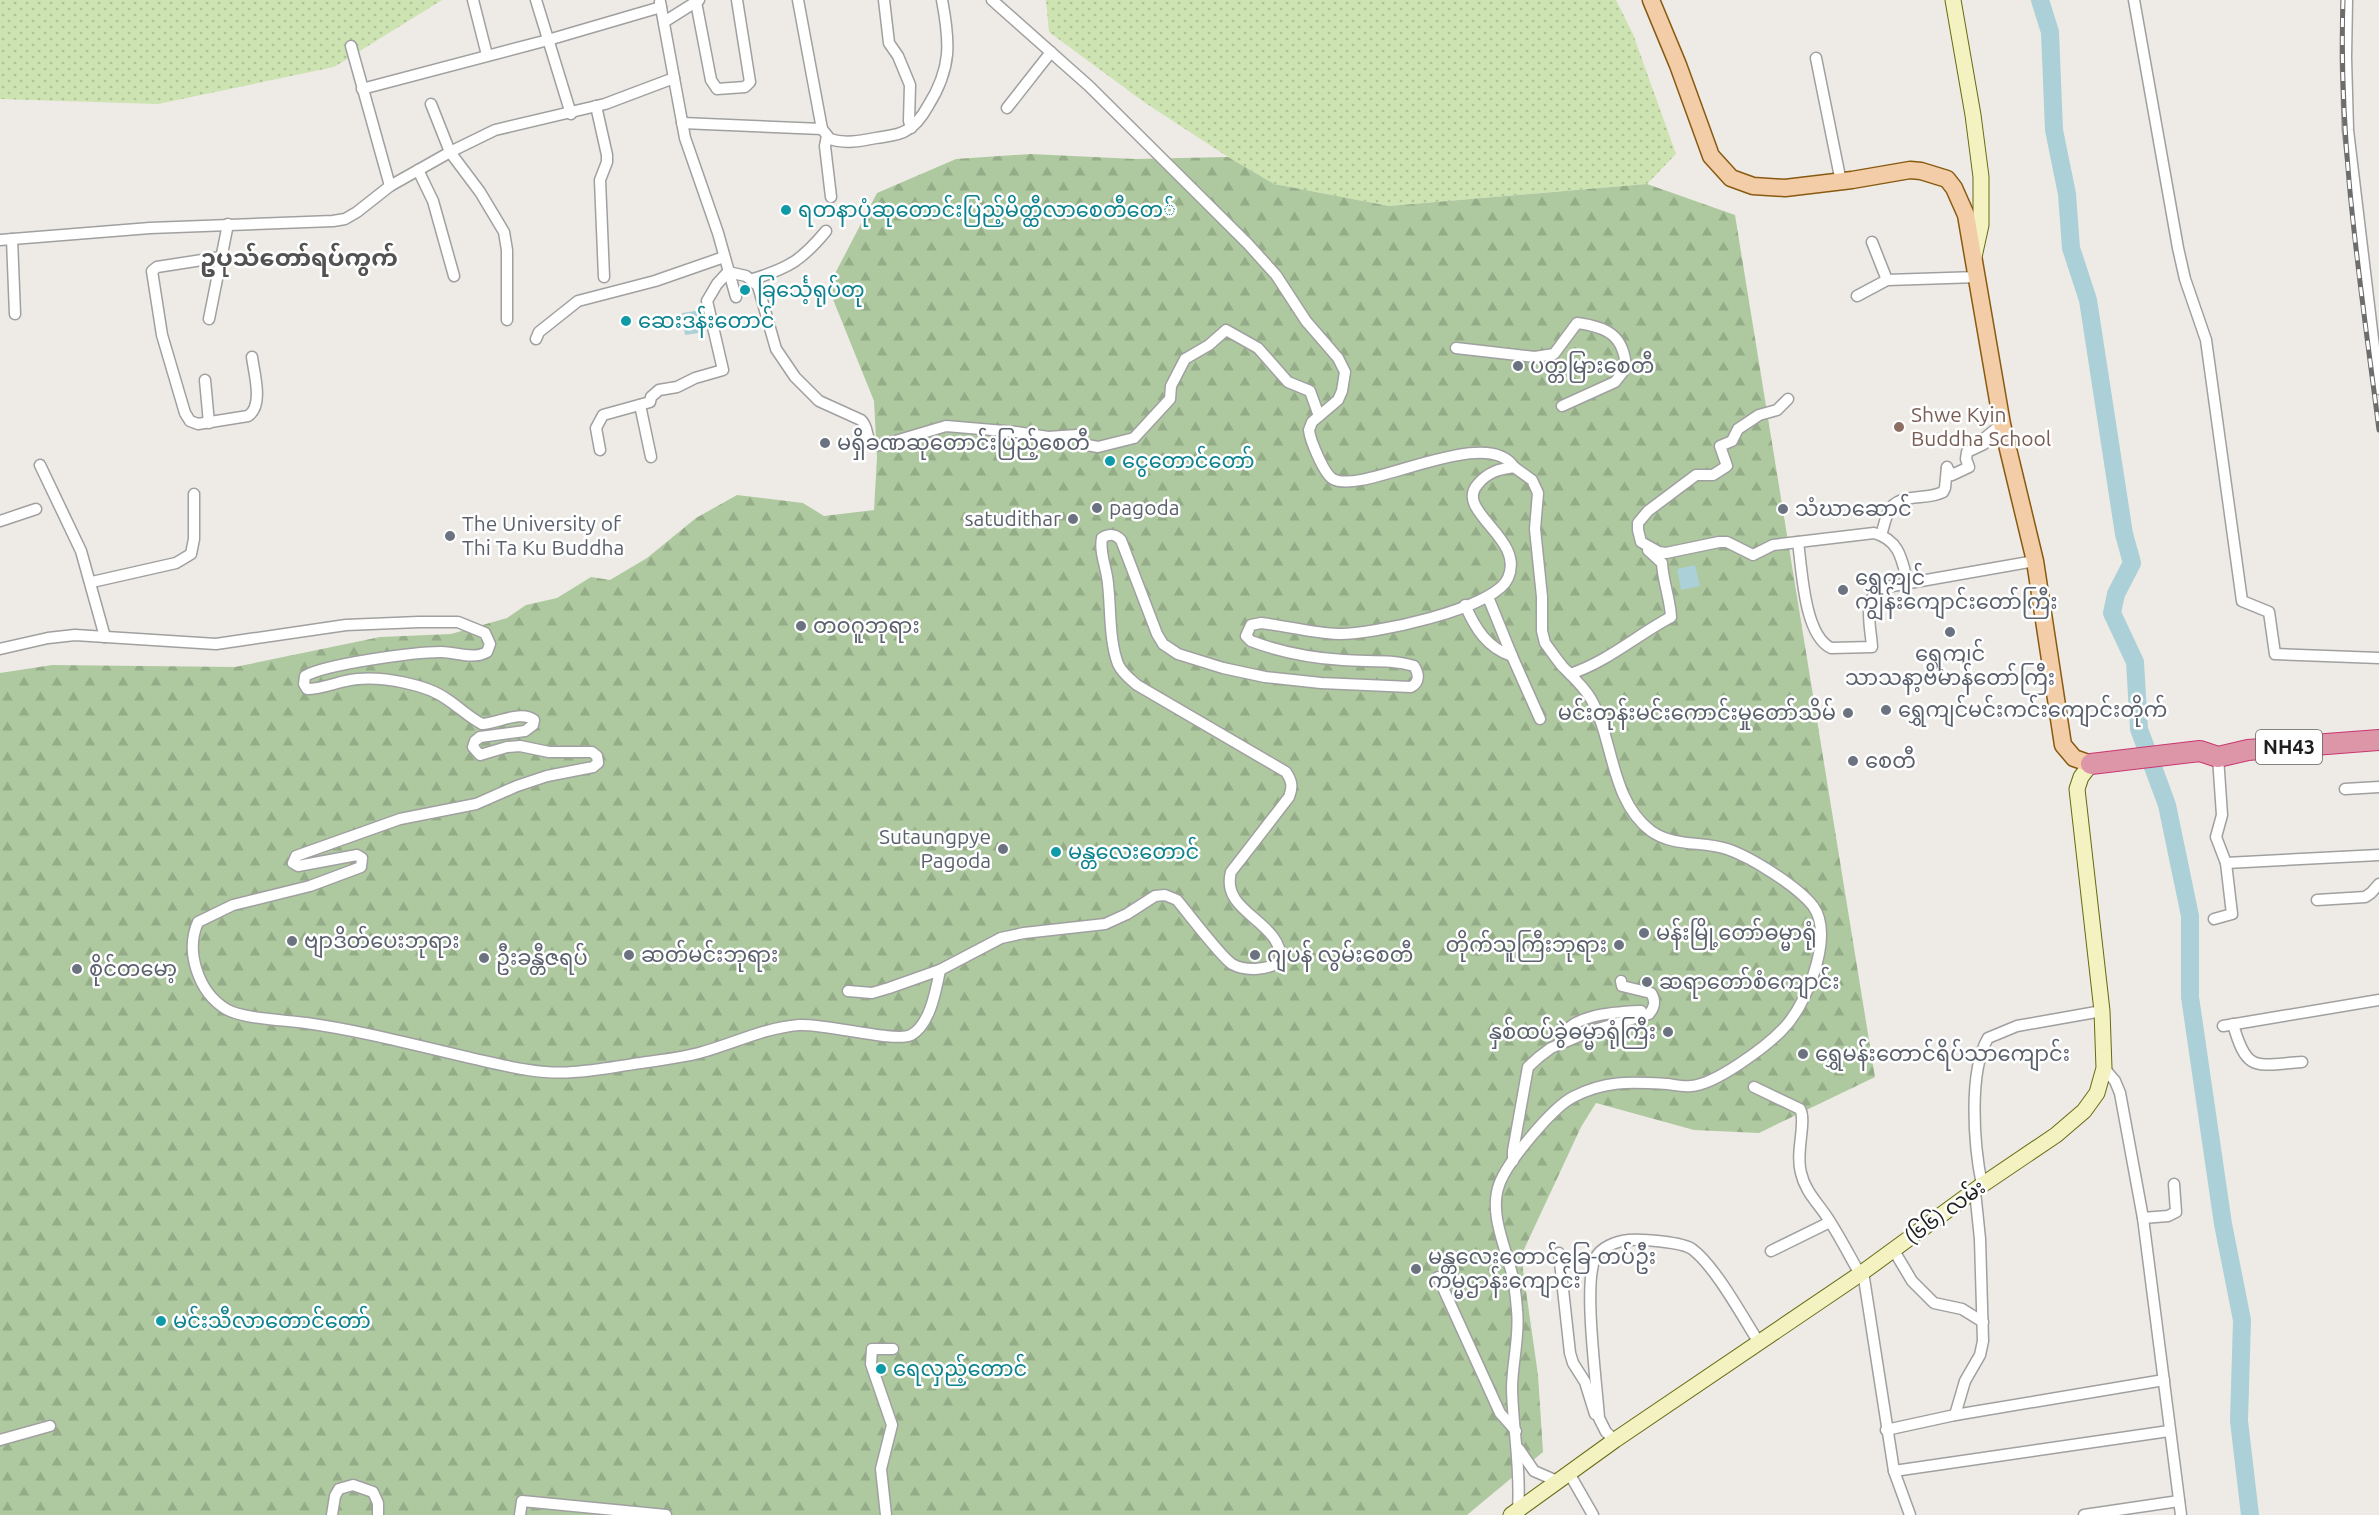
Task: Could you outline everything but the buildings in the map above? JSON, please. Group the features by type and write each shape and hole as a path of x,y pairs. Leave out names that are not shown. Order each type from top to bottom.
{"highway":[{"name":"NH43","path":"2209,754 2217,746 2379,730"},
{"name":"NH43","path":"2091,764 2170,754 2209,754 2379,740"}],"main road":[{"path":"1651,0 1678,64 1711,156 1731,178 1753,186 1785,188 1841,182 1910,170 1947,179 1954,188 1966,215 2002,424 2035,561 2063,745 2073,758 2091,764"}],"street":[{"path":"473,0 487,55"},
{"path":"536,0 571,114"},
{"path":"664,22 697,1 711,80 717,89 745,87 750,82 737,0"},
{"path":"798,0 825,133 831,197"},
{"path":"884,0 888,38 905,69 910,85 909,121 911,128"},
{"path":"682,123 825,133 833,140 850,141 895,135 911,128 930,103 946,71 948,40 942,0"},
{"path":"993,0 1089,86 1248,244 1276,275 1306,321 1338,358 1345,372 1342,391 1338,400 1312,422 1309,434 1325,470 1334,480 1345,482 1356,480 1449,456 1470,454 1507,459 1532,480 1538,493 1535,529 1541,587 1542,631 1545,643 1592,700 1620,787 1629,803 1648,828 1667,838 1727,849 1767,869 1815,909 1822,931 1815,970 1802,1002 1784,1029 1757,1051 1704,1084 1692,1086 1608,1083 1574,1096 1551,1114 1513,1161 1500,1182 1496,1196 1497,1215 1513,1278 1517,1315 1512,1386 1518,1446 1515,1513"},
{"path":"1953,0 1981,177 1981,225 1974,257"},
{"path":"2134,0 2178,248 2190,294 2206,340 2242,601 2269,612 2275,654 2379,658"},
{"path":"2347,0 2348,130 2379,389"},
{"path":"362,88 548,40 660,3 685,138 704,189 736,297"},
{"path":"351,46 390,186"},
{"path":"1007,108 1050,52"},
{"path":"1816,58 1841,182"},
{"path":"0,240 150,228 345,219 390,186 495,130 571,114 674,78"},
{"path":"431,104 450,152 480,192 504,232 507,261 507,320"},
{"path":"596,106 607,155 607,162 600,180 604,277"},
{"path":"418,170 433,201 454,276"},
{"path":"208,319 228,224"},
{"path":"753,279 782,271 799,259 826,231"},
{"path":"12,239 15,314"},
{"path":"1872,242 1887,279"},
{"path":"221,257 157,267 152,271 162,335 185,413 190,421 198,424 209,423 248,416 253,412 256,405 256,388 252,357"},
{"path":"536,339 539,332 578,300 655,281 724,257"},
{"path":"600,450 596,428 603,415 650,402 651,397 659,390 677,387 695,378 723,370 707,301 717,284 728,272 735,272 753,279 758,286 776,349 805,388 819,401 861,420 865,424 869,442 873,445 882,445 946,426 1016,432 1048,438 1077,435 1087,445 1098,447 1134,438 1170,399 1171,386 1185,359 1209,345 1226,330 1258,348 1288,382 1310,391 1319,416"},
{"path":"1857,297 1887,279 1978,277"},
{"path":"1456,348 1535,357 1554,354 1577,323 1595,325 1611,333 1618,339 1625,354 1626,368 1615,382 1562,406"},
{"path":"205,380 209,423"},
{"path":"1570,674 1586,669 1671,617 1670,598 1663,578 1662,563 1644,545 1638,530 1638,523 1648,511 1696,475 1713,475 1727,466 1720,446 1732,441 1738,429 1759,415 1777,410 1788,399"},
{"path":"640,405 651,457"},
{"path":"1881,535 1890,509 1895,502 1943,492 1947,467 1952,476 1969,467 1966,459 1967,452 1984,444 1986,437 2002,424"},
{"path":"40,465 81,550 92,582 105,637"},
{"path":"848,991 872,993 940,970 1001,938 1024,933 1105,924 1127,914 1155,896 1165,895 1177,900 1232,964 1258,969 1268,968 1281,960 1278,942 1270,931 1238,903 1232,894 1229,880 1231,872 1289,797 1293,789 1291,781 1286,772 1137,685 1121,669 1117,661 1113,635 1102,538 1109,534 1116,535 1121,540 1157,634 1163,644 1186,657 1265,677 1321,683 1411,687 1416,685 1419,679 1414,666 1397,662 1344,660 1302,655 1251,641 1246,636 1247,630 1251,625 1261,623 1324,633 1354,634 1413,623 1488,597 1505,584 1509,577 1510,559 1501,537 1474,506 1472,490 1488,474 1514,467"},
{"path":"92,582 176,563 191,554 194,539 194,494"},
{"path":"0,521 36,509"},
{"path":"1644,545 1666,553 1727,542 1753,555 1773,545 1874,533 1897,546 1908,584"},
{"path":"1798,542 1812,627 1822,643 1831,648 1872,646 1869,604 1875,592 1881,588 2035,561"},
{"path":"1488,597 1539,719"},
{"path":"1465,605 1473,623 1491,645 1512,656"},
{"path":"0,649 65,636 216,644 346,625 458,622 485,633 490,644 484,654 429,653 356,663 312,672 305,676 304,684 313,689 358,679 413,685 434,691 482,724 520,716 528,716 534,720 533,725 525,731 480,737 473,744 478,754 520,746 549,752 592,752 598,758 598,763 593,767 547,776 476,804 391,822 296,856 293,863 298,867 357,855 362,858 363,862 361,867 310,886 233,905 198,922 192,936 193,956 202,984 214,1000 238,1014 345,1029 504,1065 547,1072 571,1073 681,1057 700,1053 757,1032 800,1025 825,1025 895,1037 909,1036 917,1031 924,1022 940,970"},
{"name":"(၆၆) လမ်း","path":"1515,1513 1615,1440 1861,1273 2056,1135 2084,1111 2097,1093 2104,1068 2103,1011 2077,789 2063,745"},
{"path":"2209,754 2222,815 2216,835 2226,863 2232,914 2214,919"},
{"path":"2077,789 2081,777 2091,764"},
{"path":"2345,789 2379,787"},
{"path":"2226,863 2379,855"},
{"path":"2317,900 2365,897 2372,893 2379,884"},
{"path":"1513,1161 1528,1067 1558,1045 1564,1031 1582,1021 1626,1012 1640,1011 1646,1014 1654,1005 1651,993 1622,986 1620,981"},
{"path":"2302,1062 2259,1065 2250,1062 2241,1051 2228,1025 2379,1000"},
{"path":"1955,1415 1965,1381 1982,1347 1974,1087 1977,1062 1988,1038 2017,1026 2103,1011"},
{"path":"2104,1068 2115,1081 2120,1093 2143,1218 2181,1515"},
{"path":"1754,1087 1800,1109 1804,1117 1798,1147 1800,1170 1805,1187 1830,1222 1861,1273 1894,1471 1910,1515"},
{"path":"2143,1218 2168,1216 2176,1212 2174,1184"},
{"path":"1771,1251 1830,1222"},
{"path":"1615,1440 1606,1432 1599,1418 1591,1284 1594,1260 1599,1252 1608,1246 1634,1240 1690,1247 1709,1267 1758,1341"},
{"path":"1893,1250 1912,1281 1934,1303 1962,1309 1983,1322"},
{"path":"1559,1253 1570,1353 1573,1363 1585,1382 1593,1411 1599,1418"},
{"path":"1438,1277 1500,1413 1516,1431"},
{"path":"886,1515 881,1469 892,1425 871,1364 872,1349 893,1349"},
{"path":"1886,1430 1955,1415 2164,1380"},
{"path":"0,1440 50,1426"},
{"path":"1894,1471 2169,1431"},
{"path":"1518,1446 1534,1471 1563,1478 1593,1515"},
{"path":"332,1515 335,1496 339,1489 353,1485 373,1492 378,1503 378,1515"},
{"path":"520,1515 522,1501 663,1515"},
{"path":"2084,1515 2179,1501"}],"green space":[{"path":"0,0 442,0 334,67 158,104 0,99"},
{"path":"1046,0 1616,0 1633,34 1676,154 1647,184 1389,206 1274,184 1144,102 1049,32"},
{"path":"1031,154 1135,159 1228,157 1274,184 1389,206 1647,184 1735,215 1875,1077 1759,1133 1694,1130 1596,1103 1581,1127 1521,1256 1538,1375 1543,1452 1467,1515 0,1515 0,673 52,665 235,667 380,637 451,634 507,618 526,605 557,598 591,577 610,580 647,558 696,518 737,495 803,503 824,516 874,510 877,457 874,401 828,287 877,193 956,159"}],"water":[{"path":"702,310 705,332 685,335 682,313"},
{"path":"1695,565 1700,586 1681,590 1677,569"}],"waterway":[{"path":"2040,0 2050,32 2054,130 2067,194 2071,248 2088,300 2124,534 2132,563 2116,594 2112,613 2135,662 2139,729 2167,805 2190,916 2190,997 2223,1224 2242,1320 2239,1421 2250,1515"}],"railway":[{"path":"2343,0 2342,54 2347,162 2379,430"}],"place":[{"name":"ရတနာပုံဆုတောင်းပြည့်မိတ္ထီလာစေတီတေ်","path":"786,210"},
{"name":"ခြင်္သေ့ရုပ်တု","path":"745,290"},
{"name":"ဆေးဒန်းတောင်","path":"626,321"},
{"name":"ပတ္တမြားစေတီ","path":"1518,366"},
{"name":"Shwe Kyin Buddha School","path":"1899,427"},
{"name":"မရှိခဏဆုတောင်းပြည့်စေတီ","path":"825,443"},
{"name":"ငွေတောင်တော်","path":"1110,461"},
{"name":"pagoda","path":"1097,508"},
{"name":"သံဃာဆောင်","path":"1783,509"},
{"name":"satudithar","path":"1073,519"},
{"name":"The University of Thi Ta Ku Buddha","path":"450,536"},
{"name":"ရွှေကျင် ကျွန်းကျောင်းတော်ကြီး","path":"1843,590"},
{"name":"တဝဂူဘုရား","path":"801,626"},
{"name":"ရွှေကျင် သာသနာ့ဗိမာန်တော်ကြီး","path":"1950,632"},
{"name":"ရွှေကျင်မင်းကင်းကျောင်းတိုက်","path":"1886,710"},
{"name":"မင်းတုန်းမင်းကောင်းမှုတော်သိမ်","path":"1848,713"},
{"name":"စေတီ","path":"1853,761"},
{"name":"Sutaungpye Pagoda","path":"1003,849"},
{"name":"မန္တလေးတောင်","path":"1056,852"},
{"name":"မန်းမြို့တော်ဓမ္မာရုံ","path":"1644,933"},
{"name":"ဗျာဒိတ်ပေးဘုရား","path":"292,941"},
{"name":"တိုက်သူကြီးဘုရား","path":"1619,945"},
{"name":"ဆတ်မင်းဘုရား","path":"629,955"},
{"name":"ဂျပန် လွမ်းစေတီ","path":"1255,955"},
{"name":"ဦးခန္တီဇရပ်","path":"484,958"},
{"name":"စိုင်တမော့","path":"77,969"},
{"name":"ဆရာတော်စံကျောင်း","path":"1647,982"},
{"name":"နှစ်ထပ်ခွဲဓမ္မာရုံကြီး","path":"1668,1032"},
{"name":"ရွှေမန်းတောင်ရိပ်သာကျောင်း","path":"1803,1054"},
{"name":"မန္တလေးတောင်ခြေ-တပ်ဦး ကမ္မဌာန်းကျောင်း","path":"1416,1269"},
{"name":"မင်းသီလာတောင်တော်","path":"161,1321"},
{"name":"ရေလှည့်တောင်","path":"881,1369"}],"district":[{"name":"ဥပုသ်တော်ရပ်ကွက်","path":"299,258"}]}
